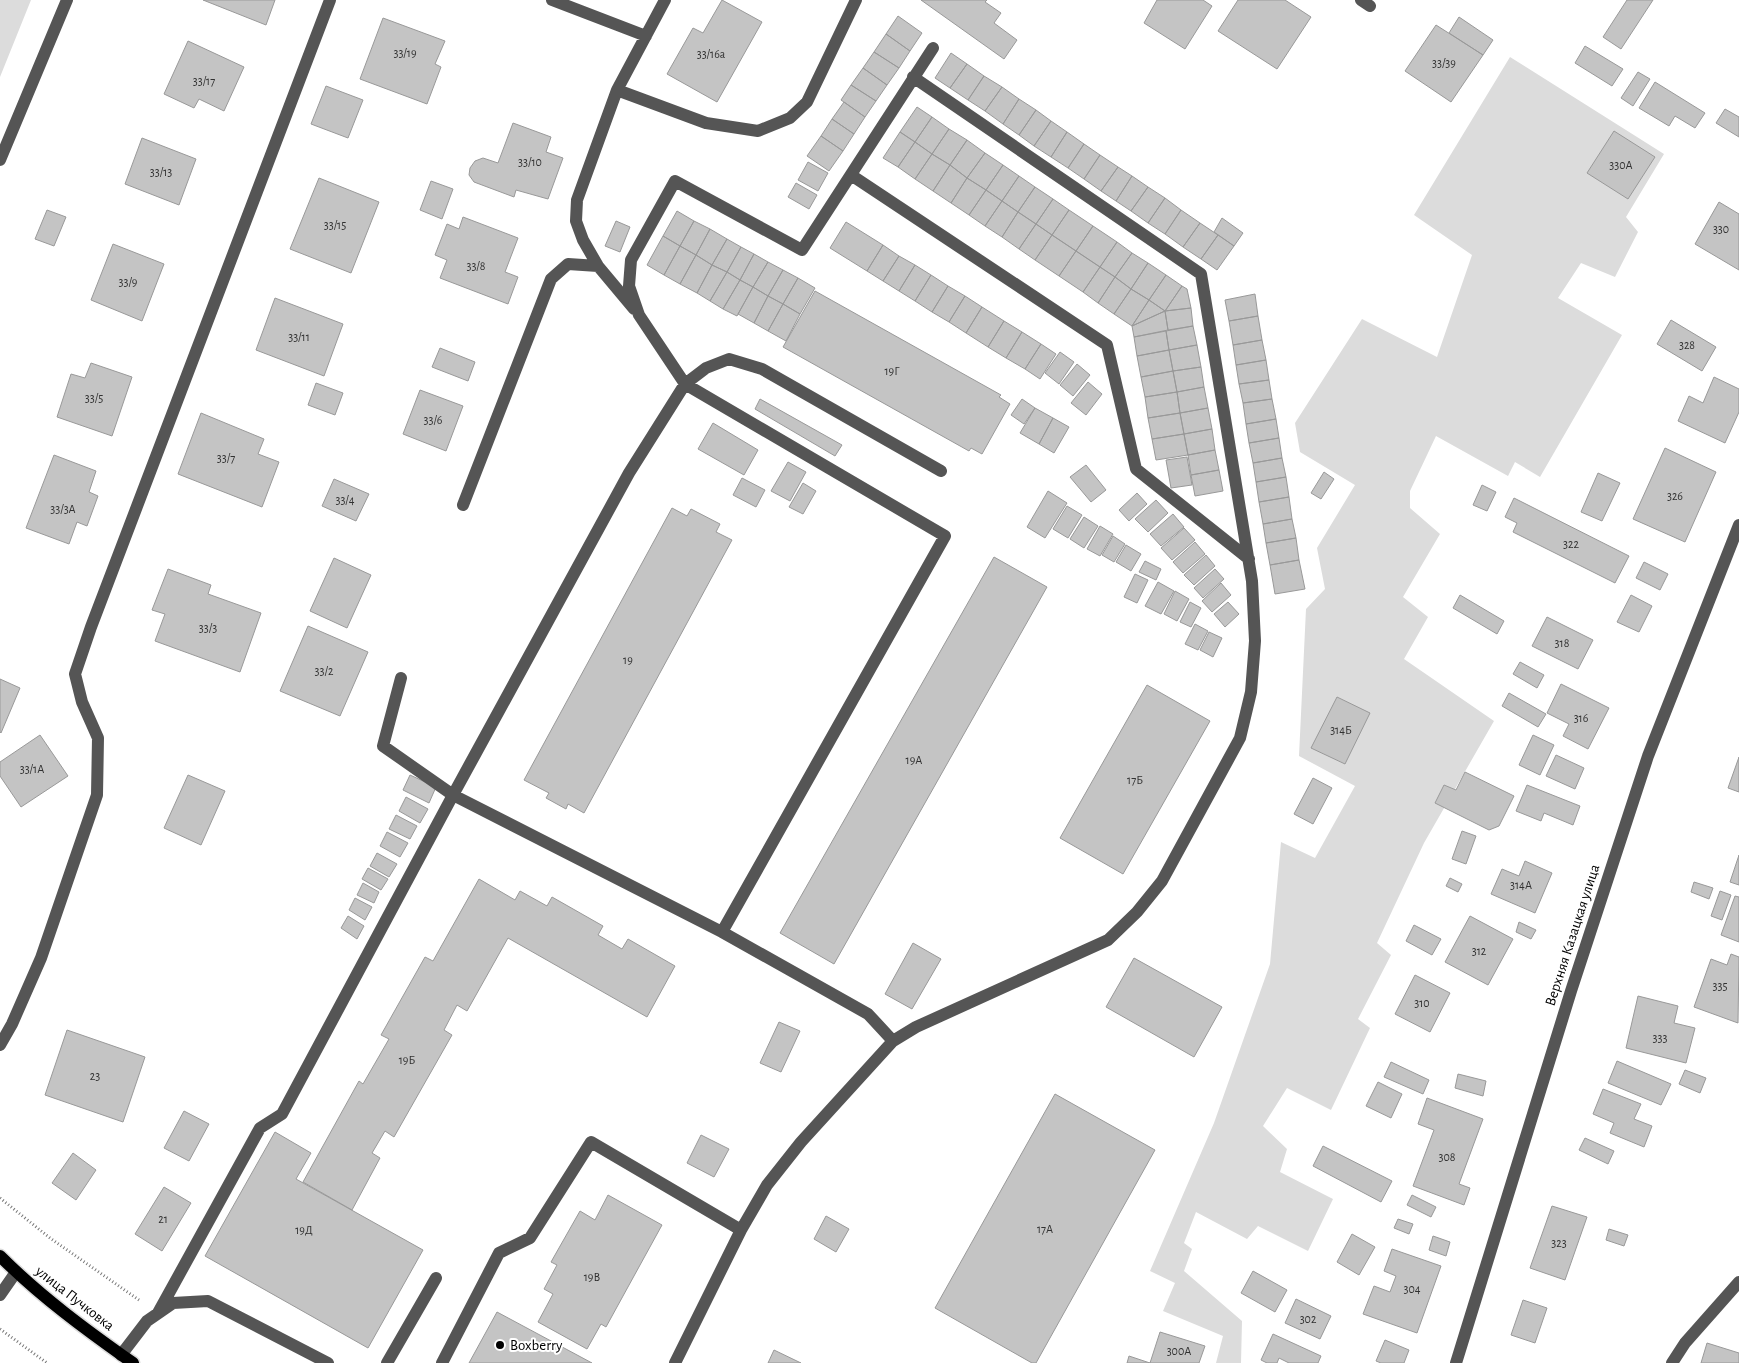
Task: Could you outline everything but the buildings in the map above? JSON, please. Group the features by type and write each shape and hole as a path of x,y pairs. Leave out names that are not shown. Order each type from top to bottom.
{"main road":[{"name":"улица Пучковка","path":"0,1256 63,1312 133,1363"}],"street":[{"path":"0,160 66,0"},
{"path":"0,1045 12,1024 41,958 97,795 98,738 82,702 75,674 94,618 330,0"},
{"path":"552,0 646,36"},
{"path":"665,0 617,90 577,200 576,221 583,240 598,266 639,315 685,384 945,536 722,932"},
{"path":"617,90 706,122 758,131 790,118 807,102 856,0"},
{"path":"639,315 629,286 630,260 675,181 802,250 933,48"},
{"path":"675,1363 741,1230 766,1185 893,1041 916,1027 1108,940 1137,912 1162,881 1240,738 1252,692 1255,641 1252,581 1201,274 913,78"},
{"path":"851,175 1107,345 1136,469 1249,559"},
{"path":"463,504 551,279 568,264 598,266"},
{"path":"158,1313 260,1128 282,1114 452,795 629,473 685,384 706,368 729,359 762,369 941,471"},
{"name":"Верхняя Казацкая улица","path":"1456,1363 1570,991 1648,756 1739,525"},
{"path":"401,678 383,746 452,795 722,932 868,1014 893,1041"},
{"path":"442,1363 499,1253 530,1238 591,1142 741,1230"},
{"path":"0,1294 16,1272"},
{"path":"387,1363 436,1278"},
{"path":"1672,1363 1685,1343 1739,1282"},
{"path":"121,1354 147,1321 173,1303 208,1300 328,1363"}],"path":[{"path":"0,1198 50,1238 158,1313"},
{"path":"0,1329 47,1363"}],"shaded area":[{"path":"0,0 31,0 0,77"},
{"path":"1510,57 1664,154 1626,217 1638,232 1615,277 1581,263 1558,298 1622,335 1540,477 1515,462 1508,476 1436,436 1410,491 1410,508 1440,534 1403,597 1428,617 1404,659 1494,721 1424,843 1377,943 1391,955 1358,1019 1370,1028 1331,1110 1287,1088 1263,1126 1287,1149 1280,1172 1333,1199 1308,1251 1258,1226 1247,1239 1196,1212 1184,1243 1192,1249 1184,1271 1242,1321 1241,1363 1216,1363 1223,1336 1163,1311 1175,1283 1150,1271 1214,1123 1270,964 1281,842 1315,858 1355,786 1299,756 1306,609 1325,589 1317,548 1355,485 1300,452 1295,423 1362,319 1437,357 1472,255 1414,215"}],"place":[{"name":"Boxberry","path":"500,1345"}]}
